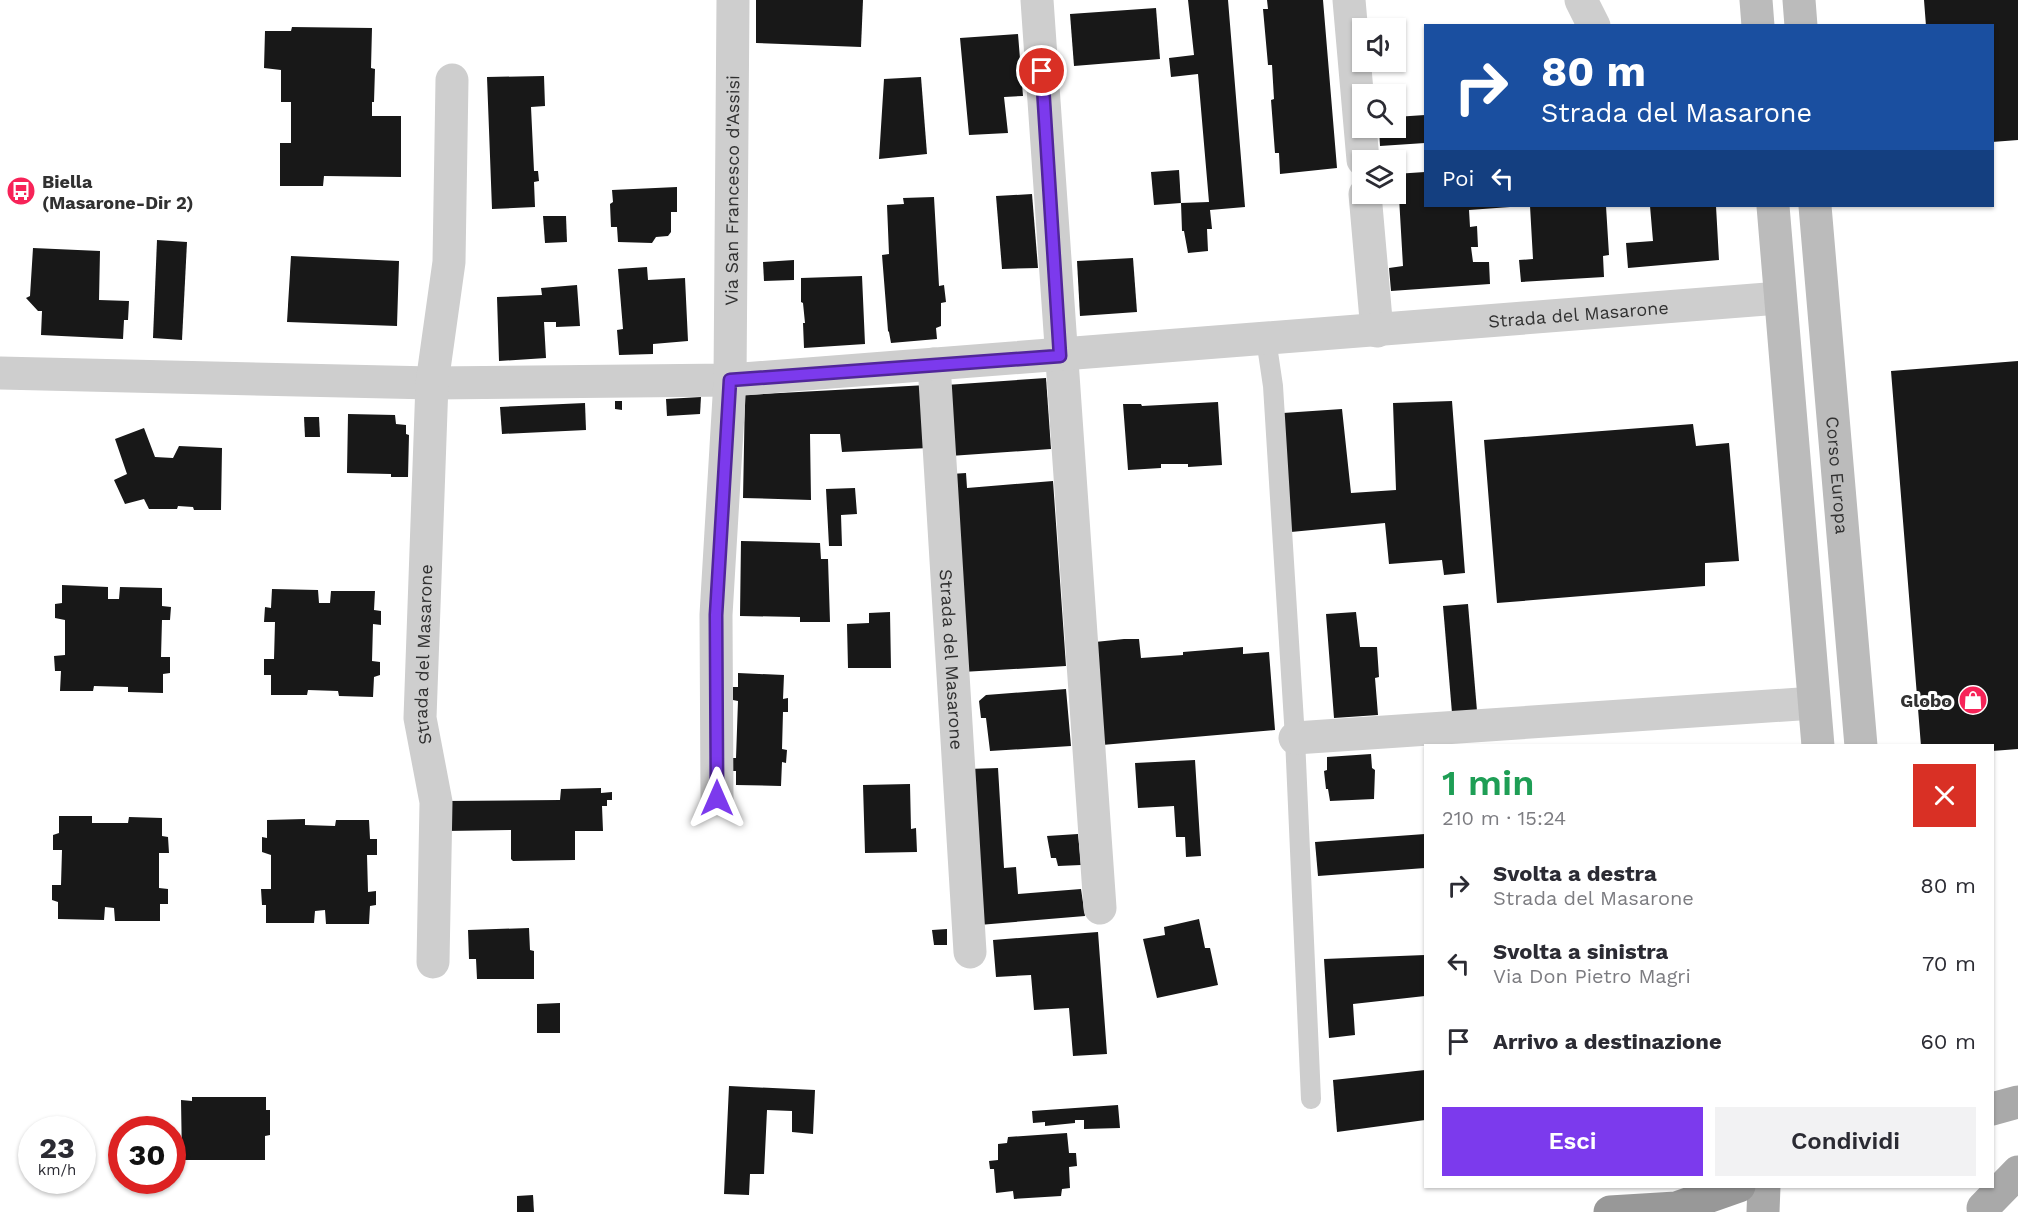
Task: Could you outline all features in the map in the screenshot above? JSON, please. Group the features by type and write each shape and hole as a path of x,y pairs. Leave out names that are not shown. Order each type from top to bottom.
{"highway":[{"path":"1610,1212 1676,1208 1732,1188"}],"main road":[{"path":"1756,0 1758,24"},
{"path":"1799,0 1801,24"},
{"path":"1773,207 1818,744"},
{"name":"Corso Europa","path":"1815,207 1861,744"},
{"path":"1994,1108 2018,1102"},
{"path":"1982,1202 2018,1172"},
{"path":"1763,1212 1764,1188"}],"street":[{"name":"Via San Francesco d'Assisi","path":"730,380 733,0"},
{"path":"1037,0 1100,908"},
{"path":"1349,0 1361,150"},
{"path":"1581,0 1592,24"},
{"name":"Strada del Masarone","path":"433,962 436,802 420,718 432,382 449,262 452,81"},
{"path":"1366,204 1377,331"},
{"name":"Strada del Masarone","path":"0,373 432,382 730,380 1780,298"},
{"name":"Strada del Masarone","path":"934,364 970,952"},
{"path":"717,798 716,615 730,380"},
{"path":"1294,738 1814,703"}],"lane":[{"path":"1266,339 1274,386 1311,1099"}],"building":[{"path":"756,0 863,0 861,47 756,43"},
{"path":"1188,0 1228,0 1245,207 1210,210 1212,229 1207,229 1208,251 1188,253 1184,231 1182,231 1181,203 1209,202 1198,74 1171,77 1169,58 1194,55"},
{"path":"1267,0 1323,0 1337,168 1280,174 1279,153 1275,153 1271,100 1274,99 1272,65 1268,65 1263,9 1268,9"},
{"path":"1924,0 2018,0 2018,140 1994,142 1994,24 1926,24"},
{"path":"1156,8 1160,59 1074,66 1070,14"},
{"path":"292,27 372,28 371,68 375,69 372,116 401,116 401,177 324,176 323,186 280,186 280,143 291,143 291,102 281,102 281,70 264,68 265,31 291,31"},
{"path":"1018,34 1023,96 1004,97 1008,133 969,135 960,38"},
{"path":"544,76 545,106 531,107 534,171 538,171 539,181 534,182 535,207 492,209 487,77"},
{"path":"921,77 927,154 879,159 884,79"},
{"path":"1424,115 1424,143 1380,146 1380,138 1406,138 1406,116"},
{"path":"1179,170 1181,203 1154,205 1151,172"},
{"path":"1424,172 1424,207 1510,207 1469,210 1470,227 1477,226 1478,247 1471,247 1473,262 1489,262 1490,284 1391,291 1389,268 1403,266 1399,204 1406,204 1406,173"},
{"path":"677,187 677,212 671,212 671,232 668,236 656,237 652,243 618,242 617,227 611,227 612,190"},
{"path":"1032,194 1038,268 1002,269 996,196"},
{"path":"934,197 939,286 944,285 946,302 941,303 941,326 936,328 937,339 891,343 882,255 889,254 887,205 904,204 903,198"},
{"path":"1530,207 1606,207 1609,255 1603,256 1604,277 1521,282 1519,260 1533,259"},
{"path":"1650,207 1716,207 1719,260 1628,268 1626,243 1653,241"},
{"path":"543,216 566,216 567,242 545,243"},
{"path":"157,240 187,242 182,340 153,338"},
{"path":"33,248 100,251 99,300 129,301 128,320 124,320 123,339 41,335 42,311 38,311 26,298 30,296"},
{"path":"291,256 399,261 397,326 287,322"},
{"path":"1133,258 1137,312 1080,316 1077,261"},
{"path":"794,260 794,280 764,281 763,262"},
{"path":"647,267 648,280 685,278 688,341 653,344 653,354 619,355 617,330 623,329 618,269"},
{"path":"862,276 865,344 804,348 803,323 805,323 801,302 801,278"},
{"path":"577,285 580,326 556,327 556,322 544,322 546,358 499,361 497,297 542,295 541,288"},
{"path":"2018,361 2018,749 1994,751 1994,744 1921,744 1891,371"},
{"path":"1046,378 1051,449 950,456 946,385"},
{"path":"927,385 929,448 842,452 840,434 810,434 811,500 743,498 745,395"},
{"path":"701,397 700,414 667,416 666,399"},
{"path":"615,401 622,401 622,410 615,409"},
{"path":"1452,401 1465,573 1444,575 1442,560 1389,564 1385,523 1291,532 1283,413 1342,409 1351,493 1396,490 1393,403"},
{"path":"1218,402 1222,465 1188,467 1188,464 1161,464 1161,468 1128,470 1123,404 1141,404 1142,406"},
{"path":"585,403 586,430 502,434 500,407"},
{"path":"348,414 395,415 396,424 406,425 406,434 409,435 408,477 391,477 391,474 347,473"},
{"path":"304,417 319,417 320,437 305,437"},
{"path":"1693,424 1696,446 1729,443 1739,561 1705,563 1705,586 1497,603 1484,440"},
{"path":"144,428 155,457 173,458 179,446 222,448 221,510 194,510 193,507 178,506 177,509 149,509 144,499 125,504 114,480 127,474 115,439"},
{"path":"966,473 967,488 1053,481 1066,666 962,672 951,474"},
{"path":"855,488 857,514 841,515 842,546 829,546 826,489"},
{"path":"741,541 820,543 821,559 828,559 830,622 800,622 800,617 740,616"},
{"path":"62,585 108,587 108,599 119,599 120,587 162,588 162,606 171,607 170,620 162,620 161,657 170,657 170,673 163,674 163,693 128,692 128,687 94,686 93,691 60,691 61,671 55,671 54,656 65,655 65,620 55,618 55,604 62,603"},
{"path":"272,589 318,590 319,603 330,603 331,591 375,591 374,610 381,611 381,625 373,624 372,661 380,662 380,675 374,677 373,697 339,696 338,691 308,690 307,695 271,695 271,675 264,675 264,659 274,659 275,622 264,622 265,607 271,608"},
{"path":"1468,604 1477,711 1452,713 1443,606"},
{"path":"890,612 891,668 848,668 847,624 869,623 869,613"},
{"path":"1356,612 1360,647 1377,647 1379,677 1375,678 1378,715 1334,718 1326,614"},
{"path":"1139,639 1141,658 1243,647 1243,654 1269,652 1275,730 1102,745 1095,642"},
{"path":"738,673 784,675 783,699 788,698 788,712 783,712 782,749 787,750 786,763 782,762 781,786 736,785 736,771 731,771 732,758 736,758 738,701 733,700 733,687 738,687"},
{"path":"1066,689 1071,746 990,751 986,718 981,718 979,701 986,695"},
{"path":"1371,754 1372,768 1375,770 1374,799 1330,801 1324,771 1327,770 1327,757"},
{"path":"1195,760 1201,856 1186,857 1185,837 1176,837 1174,806 1138,808 1135,763"},
{"path":"998,768 1004,868 1016,867 1018,894 1081,889 1085,916 979,925 968,769"},
{"path":"910,784 911,829 916,828 917,852 865,853 863,785"},
{"path":"601,788 601,793 612,792 612,800 607,800 607,806 602,806 603,831 575,831 575,860 513,861 511,859 511,830 446,831 446,801 560,800 561,789"},
{"path":"59,816 92,816 92,823 128,823 129,817 162,818 162,836 168,837 169,853 159,853 159,888 168,889 168,904 160,904 160,921 115,921 114,908 105,907 104,920 58,919 58,902 52,900 52,885 61,885 62,850 53,850 53,835 59,833"},
{"path":"305,819 305,825 335,826 336,820 369,820 370,839 377,839 377,855 367,855 368,892 376,891 376,905 370,906 369,924 326,924 325,910 315,911 314,923 266,923 266,905 262,905 261,889 271,889 271,855 262,852 262,837 267,838 267,820"},
{"path":"1078,834 1081,865 1058,866 1056,858 1051,858 1047,836"},
{"path":"1424,834 1424,868 1318,876 1315,842"},
{"path":"1199,919 1205,948 1210,948 1218,985 1157,998 1143,939 1165,935 1164,927"},
{"path":"529,928 530,950 534,951 534,979 477,979 476,959 469,959 468,930"},
{"path":"947,929 947,945 934,945 932,930"},
{"path":"1098,932 1107,1054 1073,1056 1069,1008 1034,1010 1031,975 996,977 993,940"},
{"path":"1424,955 1424,996 1353,1004 1355,1035 1329,1038 1324,959"},
{"path":"560,1003 560,1033 537,1033 537,1004"},
{"path":"1424,1070 1424,1120 1337,1132 1333,1080"},
{"path":"729,1086 815,1090 813,1134 792,1132 792,1111 767,1110 764,1174 750,1174 749,1195 724,1194"},
{"path":"192,1097 266,1097 266,1110 270,1110 270,1135 265,1136 265,1160 186,1160 186,1116 181,1116 181,1100 192,1101"},
{"path":"1118,1105 1120,1128 1084,1129 1084,1120 1045,1126 1045,1122 1033,1123 1032,1111"},
{"path":"1067,1133 1069,1153 1076,1153 1077,1166 1069,1167 1070,1188 1062,1189 1061,1196 1014,1199 1013,1191 996,1193 994,1169 990,1169 989,1161 998,1160 998,1144 1007,1143 1008,1137"},
{"path":"533,1195 534,1212 517,1212 517,1196"}],"place":[{"name":"Biella (Masarone-Dir 2)","path":"21,191"},
{"name":"Globo","path":"1973,700"}],"route":[{"path":"717,798 716,615 730,380 1060,356 1042,71"}]}
